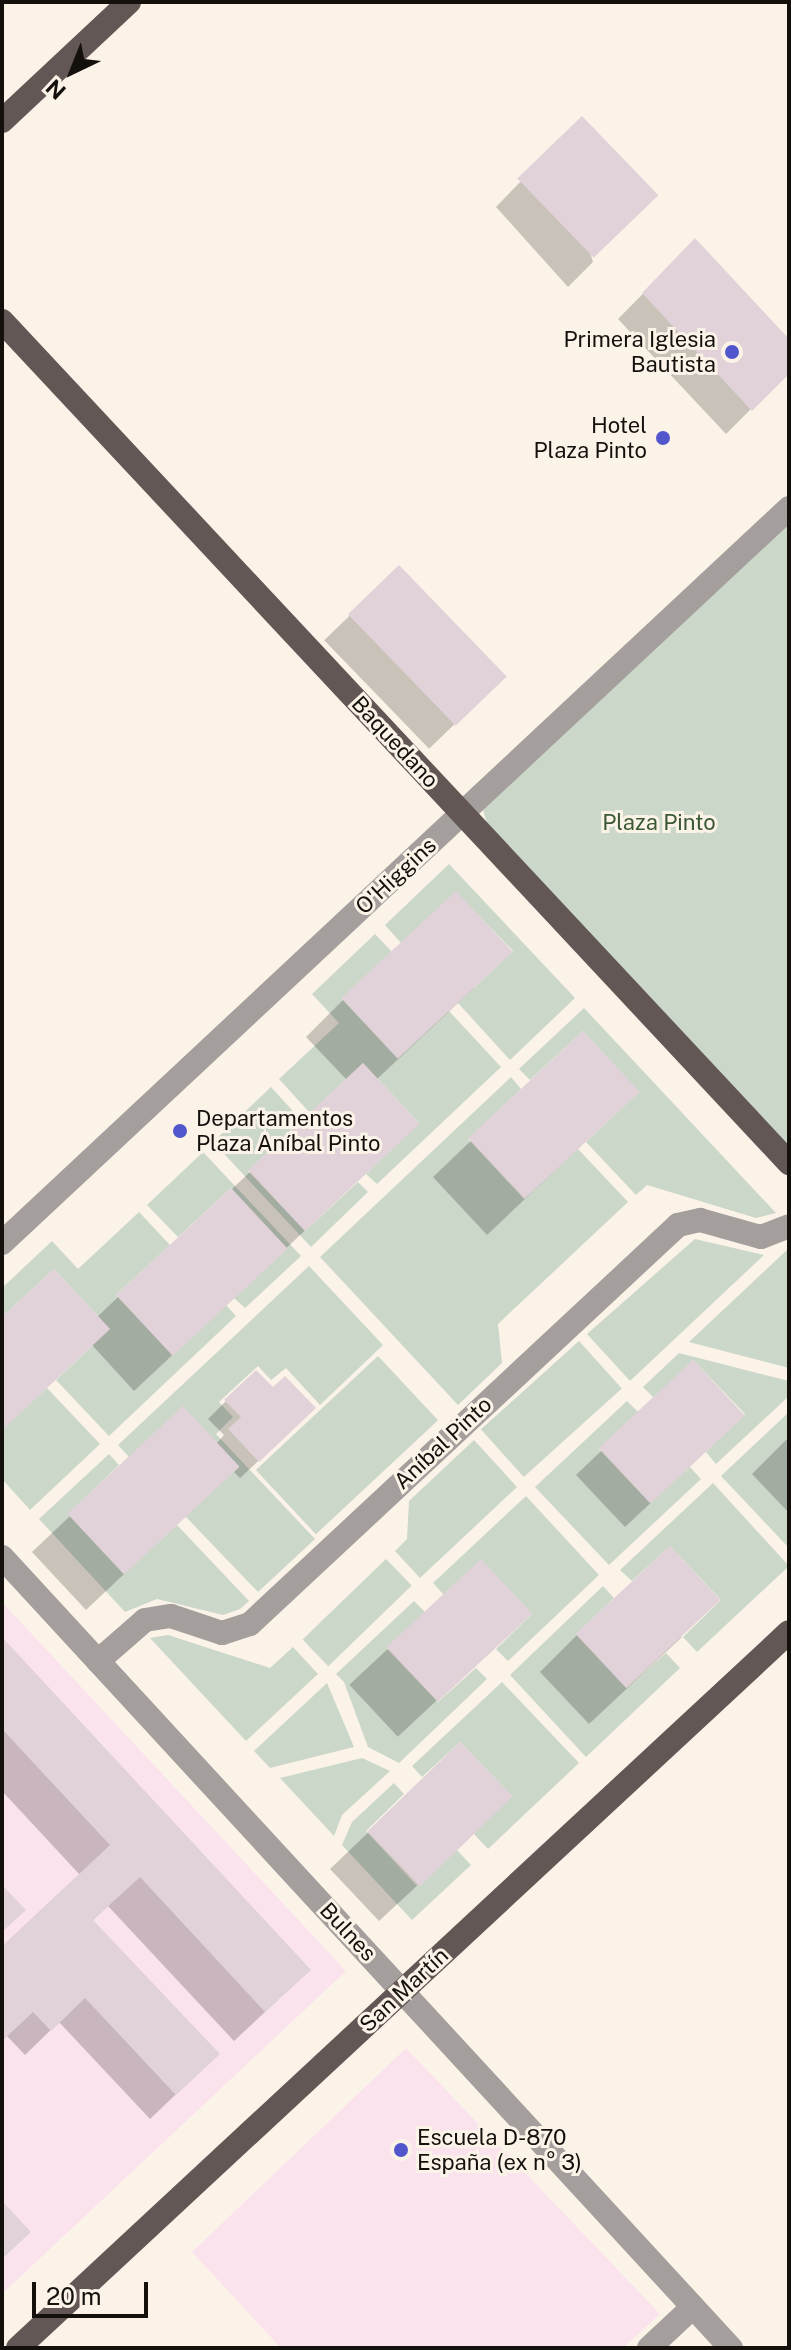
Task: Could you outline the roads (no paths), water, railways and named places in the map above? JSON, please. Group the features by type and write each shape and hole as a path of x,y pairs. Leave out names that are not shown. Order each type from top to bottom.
{"main road":[{"path":"2,121 129,2"},
{"name":"Baquedano","path":"2,321 789,1163"},
{"name":"San Martín","path":"18,2348 789,1632"}],"street":[{"name":"O'Higgins","path":"2,1243 789,508"},
{"name":"Aníbal Pinto","path":"98,1661 145,1620 171,1616 222,1633 250,1624 678,1225 700,1220 761,1237 789,1226"},
{"name":"Bulnes","path":"2,1557 731,2348"},
{"path":"649,2348 693,2307"}],"place":[{"name":"Primera Iglesia Bautista","path":"732,352"},
{"name":"Hotel Plaza Pinto","path":"663,438"},
{"name":"Departamentos Plaza Aníbal Pinto","path":"180,1131"},
{"name":"Escuela D-870 España (ex n° 3)","path":"401,2150"}],"park label":[{"name":"Plaza Pinto","path":"659,823"}]}
